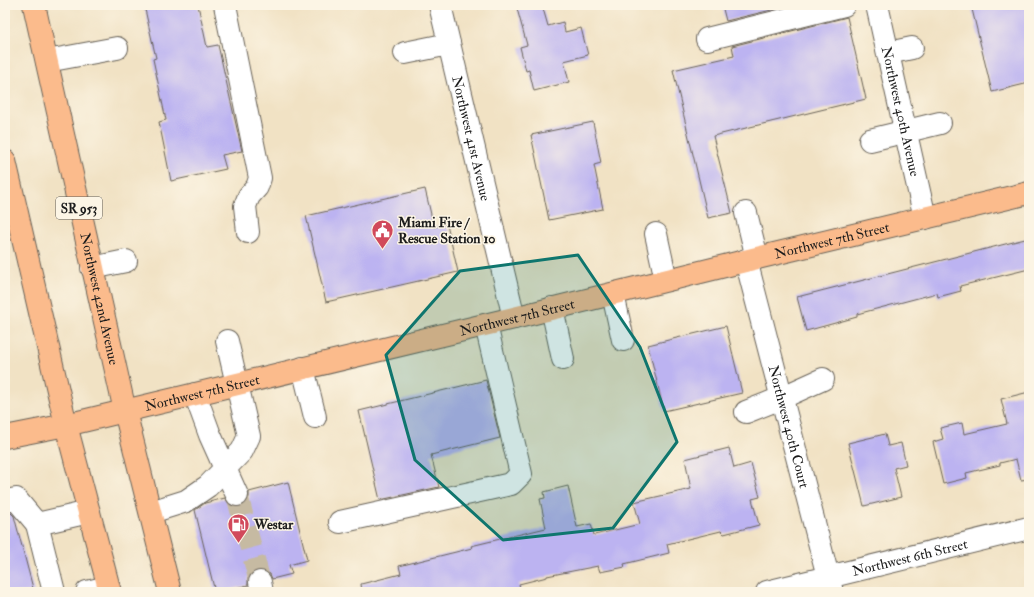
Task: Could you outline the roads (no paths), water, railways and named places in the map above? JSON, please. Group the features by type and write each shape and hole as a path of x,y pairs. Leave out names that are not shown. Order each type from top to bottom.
{"main road":[{"name":"Northwest 42nd Avenue","path":"34,5 125,411 170,592"},
{"path":"5,161 66,425 109,589"},
{"name":"Northwest 7th Street","path":"5,437 66,425 486,325 752,259 1029,193"}],"street":[{"path":"225,5 260,178 257,187 248,196 244,206 248,232"},
{"name":"Northwest 41st Avenue","path":"440,5 514,318"},
{"path":"707,39 844,5"},
{"name":"Northwest 40th Avenue","path":"877,5 925,218"},
{"path":"405,53 449,44"},
{"path":"47,62 116,48"},
{"path":"888,53 912,48"},
{"path":"870,140 940,123"},
{"name":"Northwest 40th Court","path":"746,213 752,259 781,398 830,585"},
{"path":"656,234 666,280"},
{"path":"92,268 126,261"},
{"path":"613,294 624,340"},
{"path":"552,308 562,359"},
{"path":"340,522 510,484 521,474 486,325"},
{"path":"151,512 186,501 208,486 242,451 249,436 228,341"},
{"path":"304,368 315,417"},
{"path":"746,412 823,379"},
{"path":"195,394 210,435 237,495"},
{"path":"5,501 16,499 37,524 54,592"},
{"path":"37,524 90,512"},
{"name":"Northwest 6th Street","path":"767,592 830,585 1029,528"},
{"path":"86,592 109,589"}],"tunnel":[{"path":"237,495 260,582"}],"place":[{"name":"Miami Fire / Rescue Station 10","path":"383,250"},
{"name":"Westar","path":"239,544"}]}
